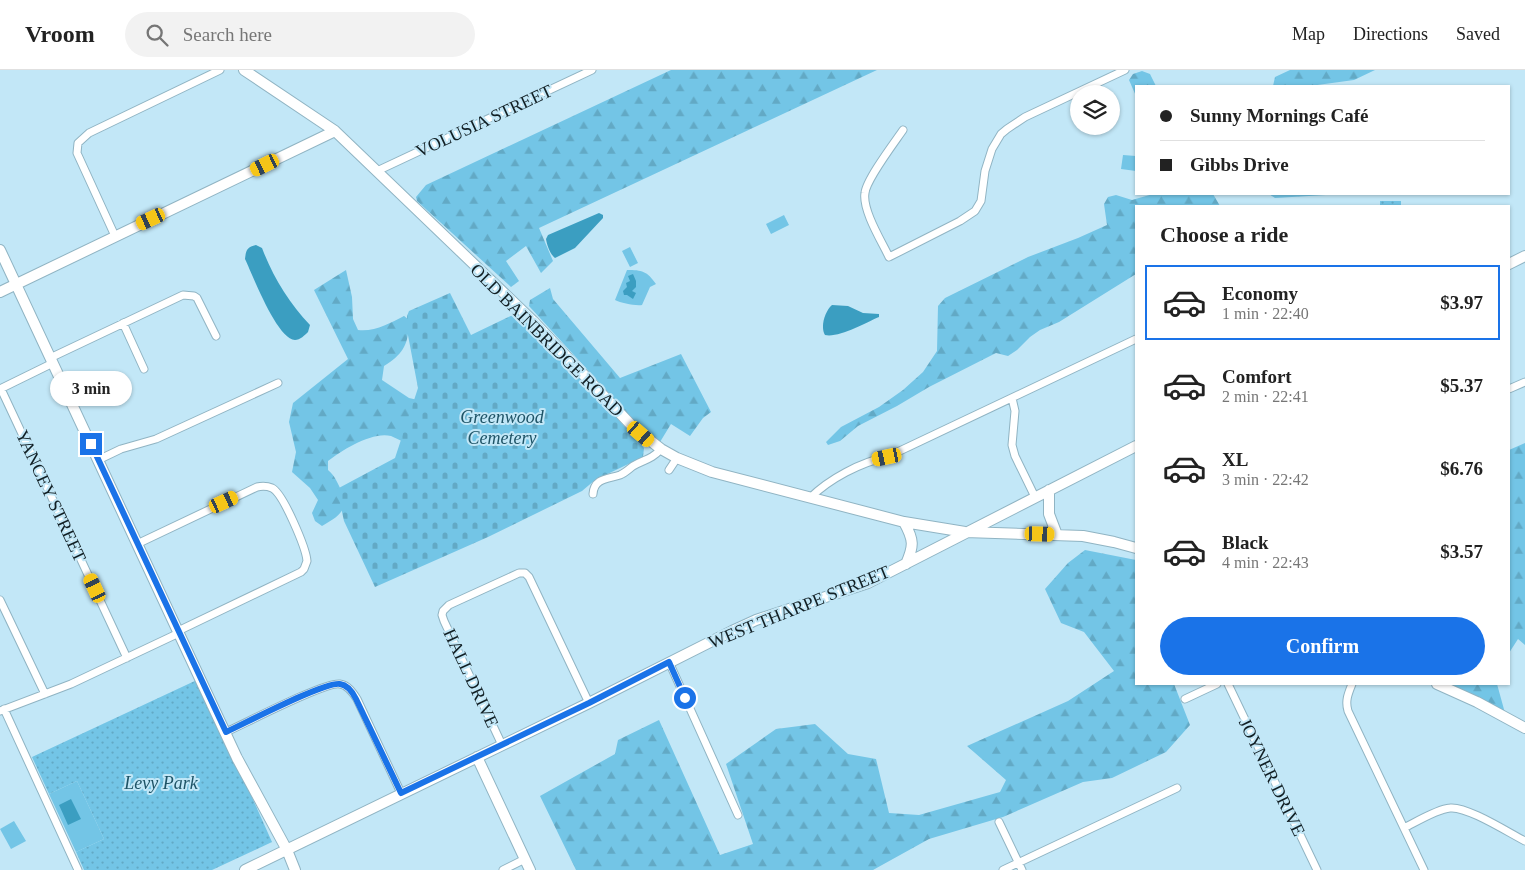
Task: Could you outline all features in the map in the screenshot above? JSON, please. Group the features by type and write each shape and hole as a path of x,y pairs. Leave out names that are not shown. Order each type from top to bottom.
{"main road":[{"name":"OLD BAINBRIDGE ROAD","path":"244,70 335,131 533,321 634,427 661,449 676,458 712,472 904,522 965,532 1091,538 1135,548"},
{"path":"0,292 335,131"},
{"path":"0,250 237,758 287,850 295,870"},
{"path":"1510,264 1525,256"},
{"name":"WEST THARPE STREET","path":"245,870 589,703 732,630 756,620 868,583 1135,447"},
{"path":"1049,490 1049,514 1057,535"},
{"path":"904,522 912,539 912,550 906,564"},
{"path":"1439,685 1477,702 1525,728"},
{"path":"476,757 530,870"}],"street":[{"path":"115,236 77,153 78,142 88,133 220,70"},
{"name":"VOLUSIA STREET","path":"377,171 592,70"},
{"path":"903,130 869,181 864,194 867,209 890,258 960,221 974,211 981,201 985,171 992,149 1007,128 1125,70"},
{"path":"0,389 123,323 182,295 188,294 197,298 216,336"},
{"path":"123,323 144,369"},
{"path":"810,498 823,485 874,460 887,457 1135,339"},
{"path":"98,460 121,449 156,439 278,382"},
{"path":"1510,389 1525,382"},
{"name":"YANCEY STREET","path":"0,389 127,658"},
{"path":"1012,398 1015,411 1012,445 1015,456 1035,498"},
{"path":"593,494 596,485 603,479 621,474 633,466 649,460 661,449"},
{"path":"670,470 676,458"},
{"path":"78,870 2,710 70,684 127,658 292,577 301,572 307,561 300,537 278,493 268,487 257,487 137,544"},
{"name":"HALL DRIVE","path":"502,745 444,621 443,611 450,605 519,573 525,573 529,577 589,703"},
{"path":"0,600 45,694"},
{"path":"669,662 738,815"},
{"path":"226,732 328,684 340,684 349,689 356,699 401,793"},
{"path":"1185,698 1215,685"},
{"name":"JOYNER DRIVE","path":"1228,685 1317,870"},
{"path":"1352,685 1347,695 1346,704 1348,712 1424,870"},
{"path":"1003,870 1177,788"},
{"path":"1404,828 1444,809 1457,808 1525,841"},
{"path":"999,822 1022,870"},
{"path":"503,870 525,859"}],"green space":[{"path":"671,70 877,70 539,228 553,261 541,273 526,246 506,261 519,281 511,287 417,201 416,197 426,185"},
{"path":"1290,70 1375,70 1354,80 1317,85 1273,85 1275,77"},
{"path":"1142,71 1150,74 1156,85 1135,85 1135,94 1129,80 1133,74"},
{"path":"1123,155 1135,156 1135,171 1121,169"},
{"path":"1116,195 1132,200 1150,195 1214,195 1219,205 1135,205 1135,275 1059,322 1040,330 1008,356 996,353 929,387 858,426 840,441 828,445 826,442 841,427 879,407 903,390 923,372 937,351 938,306 945,298 1028,257 1107,225 1104,204 1108,197"},
{"path":"1270,195 1326,195 1275,198"},
{"path":"1380,201 1401,201 1401,205 1380,205"},
{"path":"784,215 789,225 771,234 766,224"},
{"path":"630,247 638,263 630,267 622,251"},
{"path":"346,270 352,297 353,319 358,330 376,328 404,316 408,319 407,341 401,352 384,366 382,380 409,398 418,400 406,443 391,436 376,436 358,442 328,461 328,470 341,490 344,503 338,516 322,526 315,521 312,513 318,500 310,488 292,472 296,452 289,422 293,403 348,359 314,290"},
{"path":"627,270 644,272 656,284 650,287 642,305 628,304 615,300"},
{"path":"550,288 553,299 620,378 681,354 711,412 703,418 690,436 671,424 660,442 649,436 637,424 529,306 530,300"},
{"name":"Greenwood Cemetery","path":"450,293 471,335 517,313 552,346 644,448 643,457 595,480 582,491 488,537 375,587 344,521 337,489 395,458 418,388 407,330 407,316 409,311"},
{"path":"1525,443 1525,645 1518,639 1510,651 1510,450"},
{"path":"1085,550 1135,560 1135,685 1174,685 1190,725 1166,752 1112,778 1083,782 1003,817 929,839 873,870 576,870 540,796 615,754 618,740 659,720 720,855 753,844 726,764 776,729 815,724 848,754 876,759 889,813 919,815 1000,792 1006,780 967,746 1068,701 1114,671 1084,632 1061,623 1045,589 1068,563"},
{"name":"Levy Park","path":"199,679 272,842 212,870 84,870 76,852 104,839 77,781 49,794 32,757"},
{"path":"1447,685 1497,685 1505,713"},
{"path":"77,781 104,839 76,852 49,794"},
{"path":"14,821 26,841 11,849 0,829"}],"shaded area":[{"path":"599,213 603,215 603,218 575,248 555,258 553,256 546,241 548,235"},
{"path":"256,245 262,248 282,289 310,325 308,332 299,339 295,340 288,337 266,306 245,259 248,249"},
{"path":"633,274 636,287 632,291 636,293 633,299 624,295 623,291 627,287 626,283 630,281 628,276"},
{"path":"832,305 848,306 863,313 879,314 879,317 845,332 825,335 823,328 824,319"},
{"path":"71,799 81,819 68,825 59,805"}],"route":[{"path":"91,444 226,732 328,684 344,685 353,692 401,793 589,703 669,662 685,698"}]}
